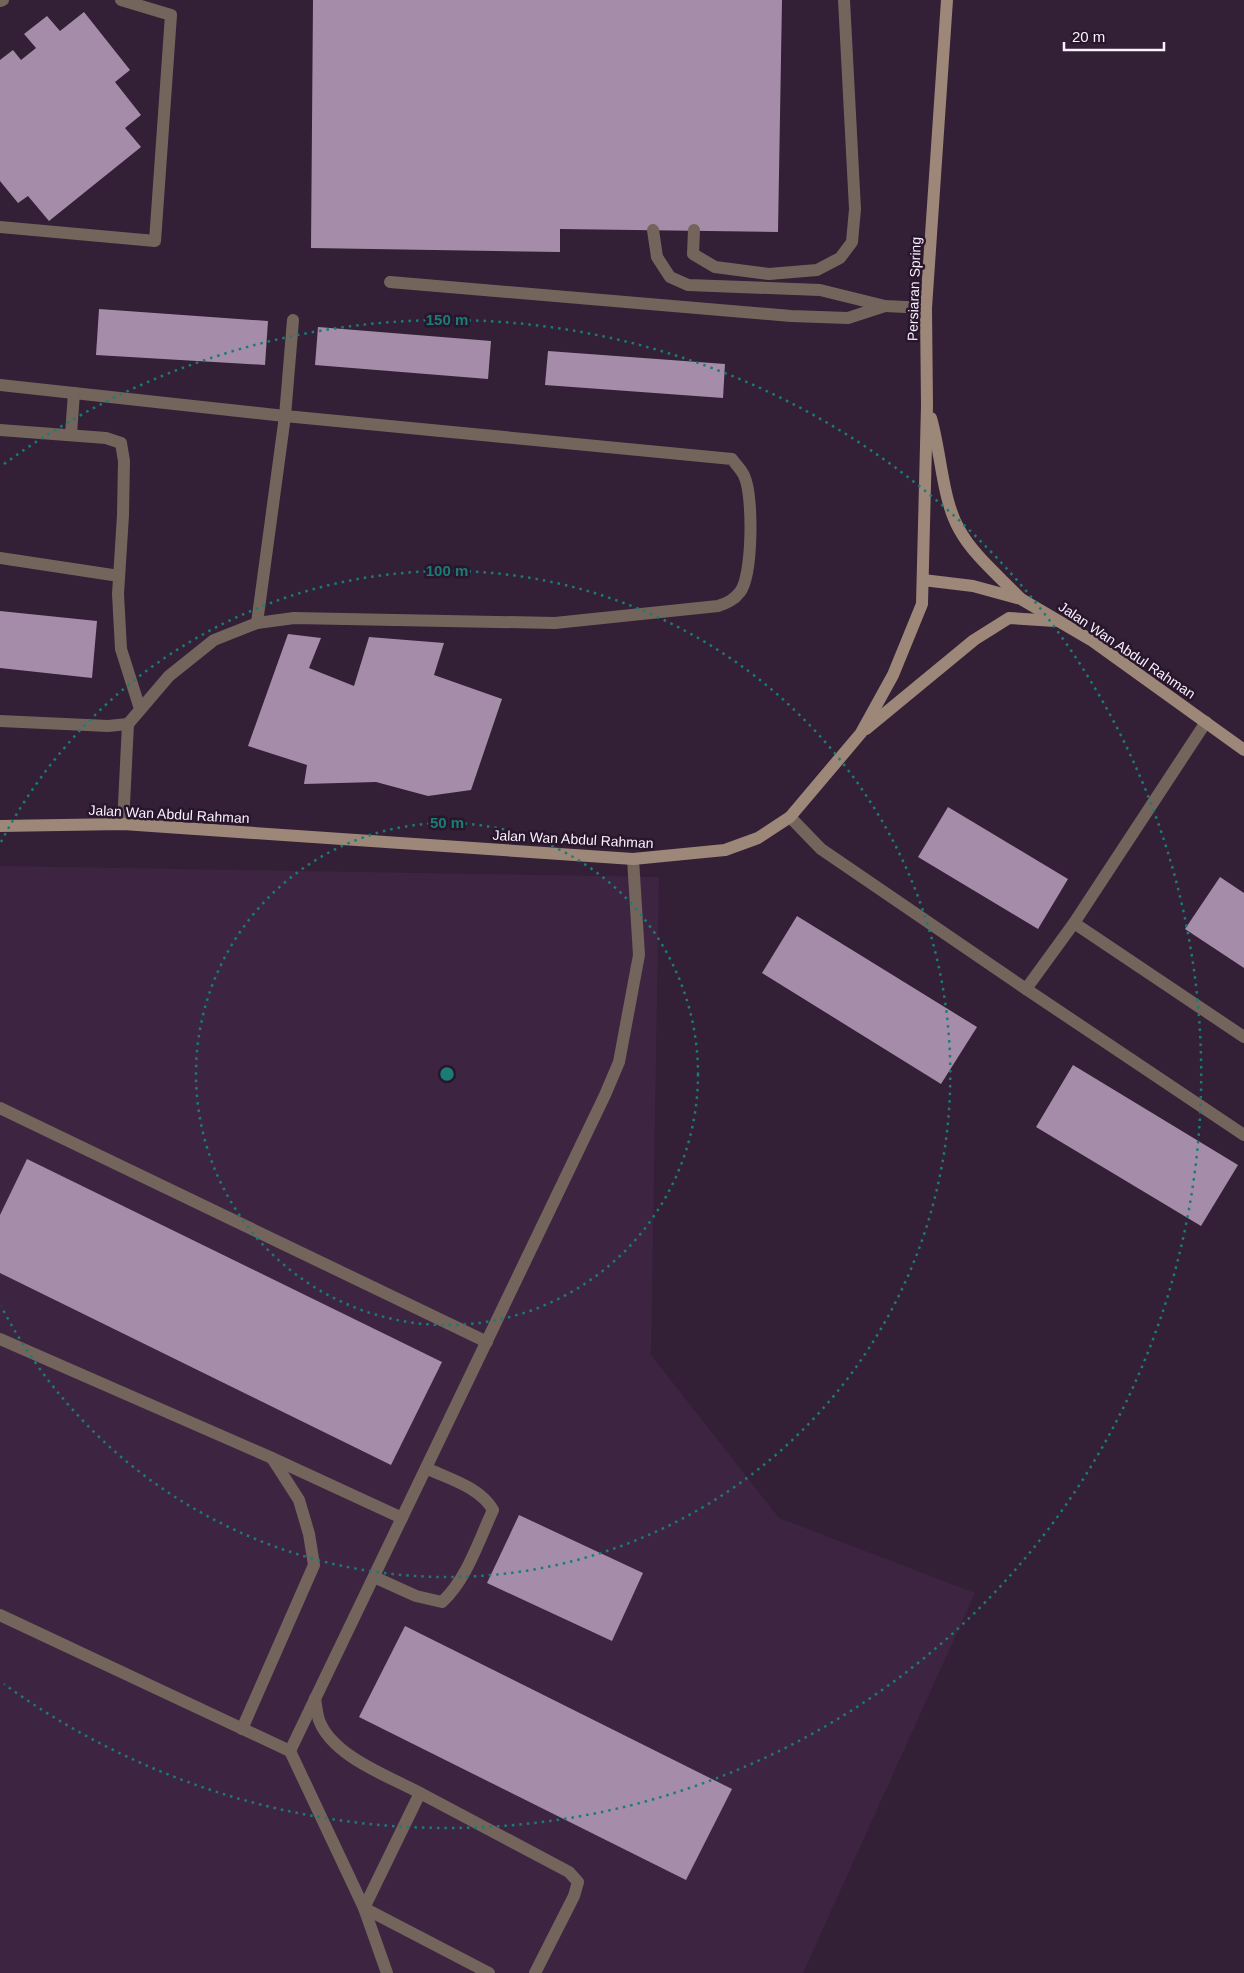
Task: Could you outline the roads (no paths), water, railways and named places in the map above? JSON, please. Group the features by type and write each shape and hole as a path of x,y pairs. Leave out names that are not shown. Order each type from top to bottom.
{"street":[{"name":"Persiaran Spring","path":"923,580 927,406 926,308 947,0"},
{"path":"927,406 939,445 950,508 958,529 971,547 1021,599"},
{"name":"Jalan Wan Abdul Rahman","path":"0,826 123,824 632,860 725,850 758,838 790,818 862,733 908,643 922,604 923,580 973,586 1021,599 1060,621 1244,750"},
{"path":"862,733 974,640 1009,618 1060,621"}],"lane":[{"path":"0,227 155,241 171,15 121,0"},
{"path":"694,230 692,254 715,267 769,274 817,270 840,258 852,242 855,209 844,0"},
{"path":"654,230 657,257 670,277 688,285 820,290 885,306 926,308"},
{"path":"390,282 791,316 848,318 885,306"},
{"path":"257,623 284,416 293,320"},
{"path":"0,385 284,416 732,459 745,476 750,495 750,556 742,591 732,601 718,606 555,624 294,618 257,623 214,640 169,676 128,724 123,824"},
{"path":"71,434 74,393"},
{"path":"0,430 71,434 106,438 121,443 124,461 124,497 119,576 121,649 140,709"},
{"path":"0,558 119,576"},
{"path":"0,721 108,726 128,724"},
{"path":"1026,989 1074,923 1206,722"},
{"path":"790,818 821,849 1244,1135"},
{"path":"290,1751 605,1095 619,1062 638,955 632,860"},
{"path":"1074,923 1244,1037"},
{"path":"0,1108 487,1342"},
{"path":"0,1339 272,1458 402,1518"},
{"path":"242,1729 314,1565 309,1534 298,1500 272,1458"},
{"path":"374,1577 416,1596 442,1602 454,1592 473,1553 493,1510 488,1500 476,1491 426,1468"},
{"path":"0,1615 290,1751 364,1908 387,1973"},
{"path":"315,1698 319,1720 330,1739 340,1748 569,1872 578,1882 574,1896 535,1973"},
{"path":"364,1908 420,1793"},
{"path":"364,1908 489,1973"}]}
